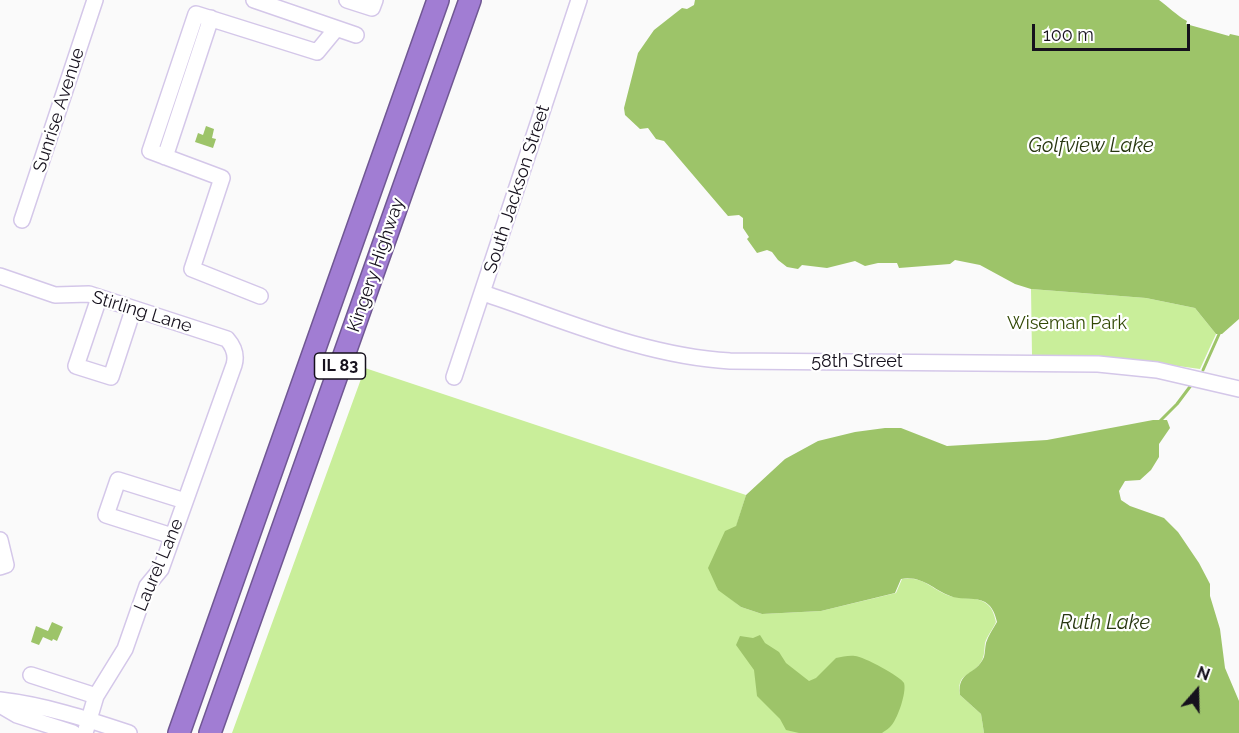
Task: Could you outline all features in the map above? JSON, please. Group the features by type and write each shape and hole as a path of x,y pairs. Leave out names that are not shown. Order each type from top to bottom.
{"highway":[{"name":"Kingery Highway","path":"179,729 438,0"},
{"name":"Kingery Highway","path":"210,733 470,0"}],"street":[{"name":"Sunrise Avenue","path":"22,220 95,0"},
{"path":"254,0 356,34"},
{"path":"347,0 373,4"},
{"name":"South Jackson Street","path":"454,377 579,0"},
{"path":"260,296 192,269 222,178 165,157 211,18 317,52 336,29"},
{"name":"Stirling Lane","path":"0,276 55,295 89,294 227,339 234,346 236,358"},
{"name":"58th Street","path":"483,292 652,349 698,359 1098,364 1158,370 1239,389"},
{"path":"99,298 76,366 111,377 133,310"},
{"name":"Laurel Lane","path":"87,726 96,696 125,649 147,586 161,569 236,358"},
{"path":"172,536 106,515 118,480 185,501"},
{"path":"0,540 6,565 0,567"},
{"path":"31,675 96,696"},
{"path":"0,700 20,702 87,726 129,733"},
{"path":"0,705 17,715 73,733"}],"green space":[{"name":"Wiseman Park","path":"1031,289 1146,298 1195,308 1216,334 1200,369 1119,358 1032,355"},
{"path":"365,368 746,495 717,588 741,607 762,614 821,611 896,593 902,579 918,580 948,595 984,602 991,608 996,622 986,640 982,661 961,680 959,688 960,695 981,714 984,733 232,733"}],"water":[{"name":"Golfview Lake","path":"695,0 1159,0 1187,21 1186,24 1229,36 1230,34 1239,36 1239,319 1222,334 1216,334 1195,308 1146,298 1031,289 1015,284 980,265 955,260 950,264 899,268 897,263 865,266 855,261 827,268 802,265 798,269 787,267 767,250 757,253 747,239 749,237 743,228 743,218 739,215 728,216 664,141 656,139 648,128 640,129 625,115 624,108 638,53 654,30 682,8 687,9 694,5"},
{"path":"206,126 214,129 212,138 216,139 213,148 195,142 198,133 203,135"},
{"name":"Ruth Lake","path":"1153,420 1167,420 1170,428 1159,444 1159,457 1151,470 1140,480 1125,481 1119,491 1121,500 1130,506 1164,518 1178,532 1210,584 1210,596 1220,629 1225,668 1239,701 1239,733 984,733 981,714 960,695 960,687 964,677 981,663 987,640 997,622 992,608 985,602 953,597 922,581 909,578 901,579 895,593 821,611 762,614 741,607 718,590 708,568 725,531 736,526 746,495 785,459 818,441 885,428 901,428 947,446 1047,440"},
{"path":"52,622 63,627 57,641 43,637 39,645 31,642 36,626 48,631"},
{"path":"760,635 765,643 779,652 786,663 809,681 816,678 836,658 850,656 866,659 896,676 905,687 901,706 893,724 882,733 799,733 786,730 780,719 757,696 754,670 736,645 740,636 753,638"}],"waterway":[{"path":"1203,370 1220,332"},
{"path":"1160,421 1192,384"}]}
